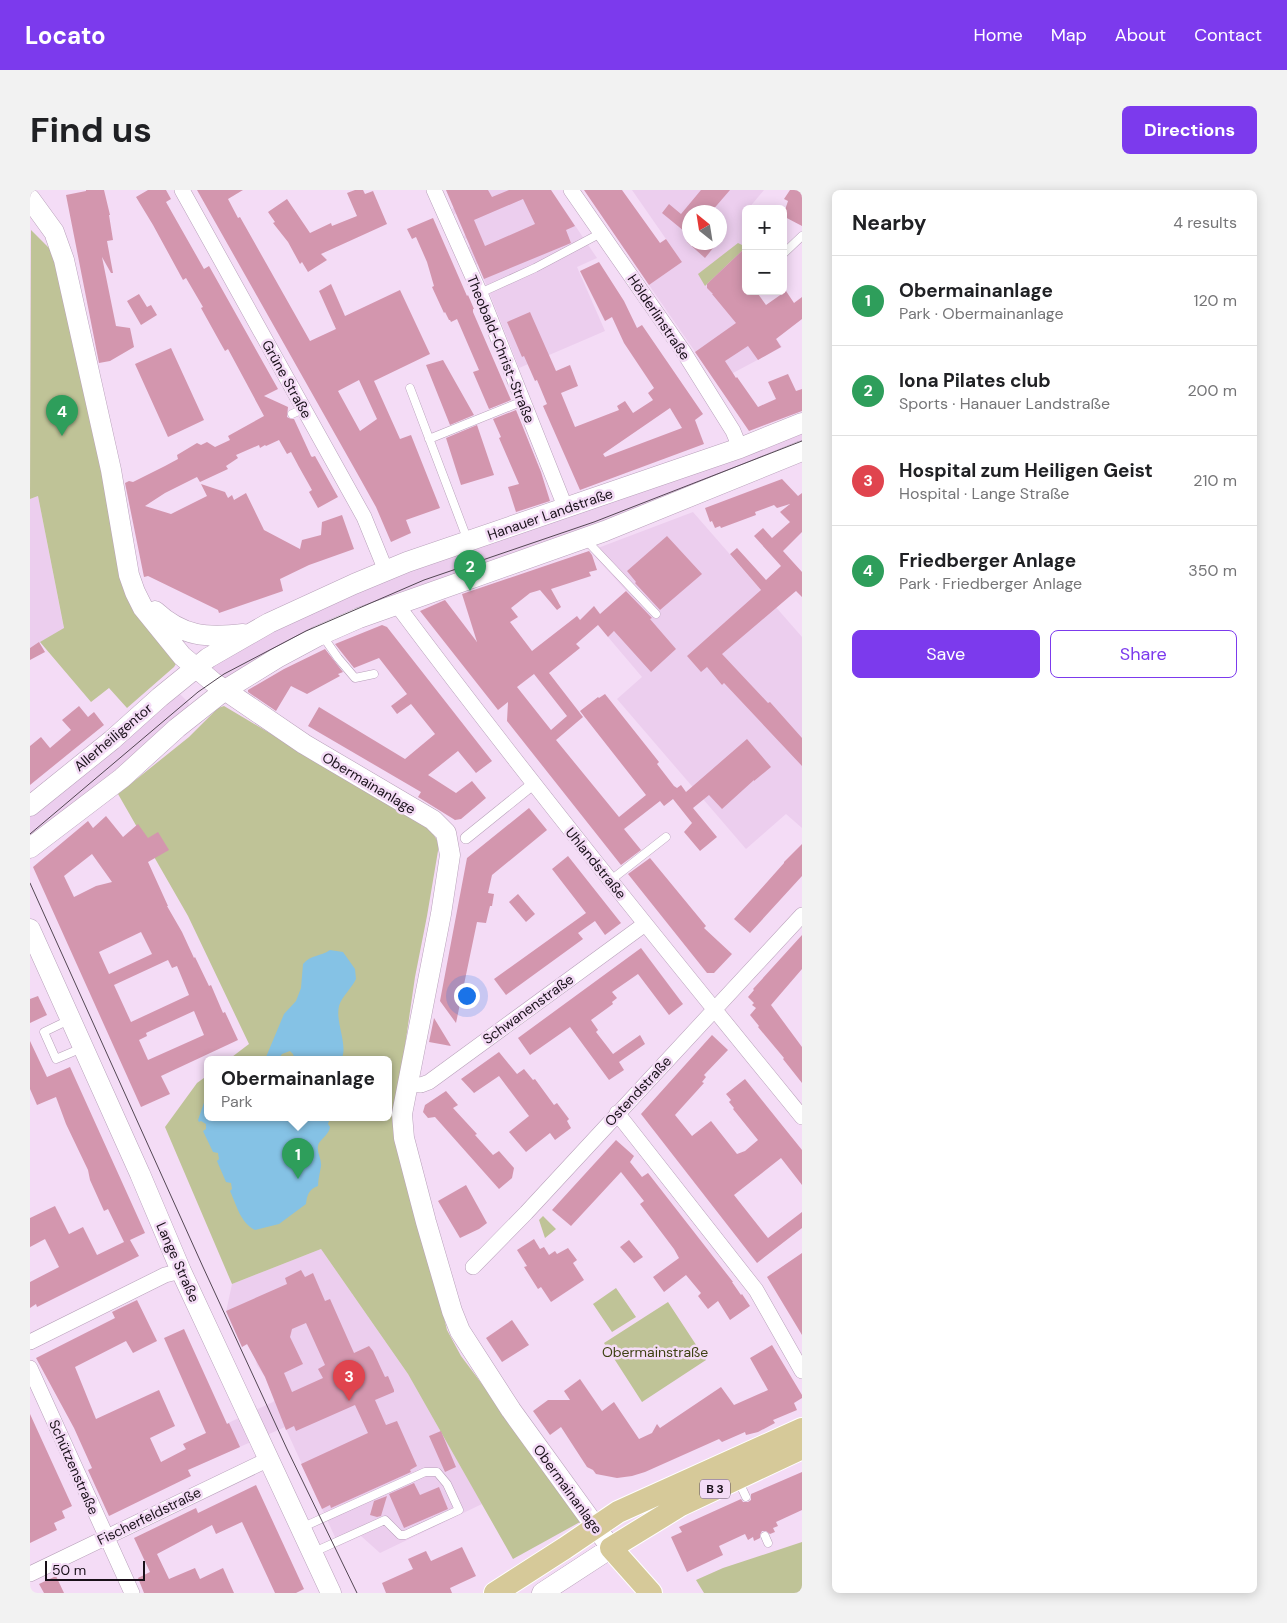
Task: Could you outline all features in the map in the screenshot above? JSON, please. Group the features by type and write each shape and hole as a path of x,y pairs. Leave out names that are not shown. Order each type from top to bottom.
{"main road":[{"name":"Obermainanlage","path":"30,199 54,232 64,260 111,470 129,575 135,592 144,608 182,656 224,690 304,744 433,820 446,834 450,848 448,873 402,1114 404,1138 426,1222 456,1324 471,1349 511,1410 612,1548 652,1593"},
{"name":"Hanauer Landstraße","path":"198,670 208,658 250,633 354,584 468,541 740,448 802,423"},
{"path":"30,848 122,778 182,724 224,690 322,634 360,618 585,538 800,457"},
{"path":"135,592 174,626 187,632 200,636 250,633"},
{"path":"182,724 195,706 201,682 198,670"},
{"name":"Allerheiligentor","path":"30,806 198,670"},
{"name":"Lange Straße","path":"30,929 140,1174 181,1271 331,1593"},
{"name":"B 3","path":"612,1548 802,1429"},
{"name":"B 3","path":"495,1593 628,1507 734,1473 802,1448"},
{"path":"542,1593 612,1548"}],"street":[{"name":"Grüne Straße","path":"182,190 298,411 364,517 386,571"},
{"name":"Theobald-Christ-Straße","path":"434,190 480,293 566,508"},
{"name":"Hölderlinstraße","path":"571,190 688,359 733,431 740,448"},
{"name":"Uhlandstraße","path":"396,605 533,784 802,1117"},
{"path":"466,838 533,784"},
{"name":"Ostendstraße","path":"473,1267 526,1213 802,915"},
{"name":"Schwanenstraße","path":"408,1084 421,1085 429,1082 645,924"},
{"path":"617,1113 756,1290 802,1371"},
{"path":"30,1342 165,1275 181,1271"},
{"name":"Schützenstraße","path":"30,1368 132,1593"},
{"name":"Fischerfeldstraße","path":"30,1574 269,1459"}],"lane":[{"path":"480,293 543,264 601,233"},
{"path":"787,250 802,236"},
{"path":"410,388 468,541"},
{"path":"429,440 523,401"},
{"path":"585,538 656,614"},
{"path":"322,634 338,658 355,678 374,674"},
{"path":"611,880 666,836"},
{"path":"71,1019 44,1032 56,1059 83,1047"},
{"path":"301,1528 425,1472 437,1472 447,1484 459,1510 405,1535 400,1535 385,1520 312,1553"}],"shaded area":[{"path":"446,190 551,190 597,258 577,267 605,331 519,368 478,264 473,266 465,249 470,246 467,239 464,238 465,234 456,214 454,214 452,209 454,207"},
{"path":"632,190 764,190 751,205 742,205 741,289 742,295 745,295 782,347 716,382 649,285 682,262"},
{"path":"802,431 802,445 225,684 206,669 229,655 372,584"},
{"path":"38,496 64,629 30,648 30,499"},
{"path":"693,512 802,637 802,828 786,814 746,849 617,699 642,677 608,637 641,607 590,551"},
{"path":"174,694 180,694 189,703 188,708 120,769 30,836 30,816"},
{"path":"321,1249 408,1374 482,1504 380,1553 361,1536 339,1546 285,1427 194,1467 183,1444 275,1400 265,1377 257,1365 250,1343 242,1347 226,1312 232,1284"}],"green space":[{"path":"31,230 54,253 83,377 112,528 177,662 174,667 127,708 109,688 91,702 40,642 64,628 38,496 30,499"},
{"path":"738,243 742,245 742,251 705,286 698,274"},
{"path":"224,706 420,823 431,832 439,845 415,977 395,1115 447,1330 461,1356 509,1420 580,1522 513,1559 408,1374 321,1249 232,1284 165,1127 197,1083 204,1078 204,1121 392,1121 392,1056 233,1056 249,1044 188,916 118,794 189,737 218,708"},
{"path":"543,1216 556,1229 545,1238 539,1220"},
{"path":"616,1288 636,1317 612,1332 593,1304"},
{"name":"Obermainstraße","path":"668,1302 706,1360 642,1402 604,1343"},
{"path":"802,1542 802,1593 704,1593 696,1580 723,1568"}],"water":[{"path":"330,950 343,952 355,969 356,979 339,1006 338,1013 344,1048 342,1056 294,1056 290,1051 281,1056 266,1056 284,1014 296,1001 301,988 303,964"},
{"path":"204,1103 204,1121 329,1121 330,1127 327,1134 318,1146 321,1163 318,1186 309,1193 306,1204 279,1224 255,1230 246,1223 240,1213 230,1191 232,1189 231,1183 226,1182 217,1161 219,1159 218,1153 213,1152 203,1131 206,1129 206,1124 198,1120"}],"building":[{"path":"86,190 104,190 113,240 107,241 113,273 111,273 102,257 116,326 130,328 134,347 110,361 99,363 66,195"},
{"path":"148,190 166,190 171,199 166,202 204,269 209,266 278,389 264,396 288,407 287,417 294,419 311,456 315,456 338,497 318,508 309,492 312,490 291,452 287,454 279,440 260,448 259,445 236,455 238,458 226,466 228,469 200,482 197,477 165,493 145,506 171,514 207,496 201,484 225,492 228,498 232,495 234,500 246,493 264,530 300,549 302,540 321,535 322,522 342,515 354,549 309,565 280,579 283,591 219,613 218,610 148,576 144,577 125,483 133,482 178,459 177,455 197,443 201,445 207,442 215,447 230,440 228,436 264,416 228,349 225,351 201,308 203,307 186,278 183,280 136,197"},
{"path":"197,190 243,190 228,199 310,341 336,329 319,291 331,284 345,316 400,290 430,354 374,381 400,439 411,435 440,508 406,520 411,533 391,542 376,507","holes":["359,380 377,419 360,431 338,391"]},
{"path":"363,190 365,194 373,191 387,224 321,254 327,260 308,272 302,262 300,264 288,242 273,223 275,222 268,212 287,199 310,233 331,223 332,226 357,216 347,193"},
{"path":"446,190 488,190 492,197 509,190 551,190 575,226 566,230 571,243 484,279","holes":["523,199 535,224 485,246 474,220"]},
{"path":"584,190 622,190 660,243 666,239 682,262 649,285"},
{"path":"701,190 730,190 717,205 688,205"},
{"path":"790,190 802,190 802,226 787,218 788,201 784,199"},
{"path":"669,204 681,214 682,213 682,229 662,213"},
{"path":"433,218 474,309 473,312 511,400 489,409 473,372 479,370 457,319 451,322 444,313 432,287 434,286 427,262 416,237 412,239 407,229"},
{"path":"696,250 712,250 705,258"},
{"path":"742,251 742,295 759,295 766,305 780,295 787,295 787,292 794,303 802,297 802,319 776,339 781,347 758,360 748,346 725,361 758,407 776,399 768,382 788,374 796,391 802,389 802,411 749,431 695,352 736,323 707,288 707,284"},
{"path":"599,262 624,301 637,328 642,325 703,414 695,420 704,444 580,490 543,406 547,404 537,380 535,381 524,356 522,357 507,322 530,312 556,371 570,365 578,386 561,393 575,427 619,410 617,406 625,401 633,413 653,400 648,393 654,388 624,343 612,317 605,321 580,271","holes":["670,408 682,428 605,457 603,454"]},
{"path":"139,294 147,307 151,305 157,315 141,325 127,301"},
{"path":"171,348 204,420 168,437 135,364"},
{"path":"443,360 474,415 450,425 426,365"},
{"path":"516,410 541,472 550,501 516,512 508,487 519,484 493,419"},
{"path":"477,425 494,475 461,485 446,438"},
{"path":"782,479 798,496 802,493 802,532 783,551 802,572 802,597 796,591 722,654 768,703 770,702 802,738 802,766 724,683 722,685 707,667 701,672 687,656 761,590 730,554 737,548 766,580 781,566 754,536 763,528 772,538 790,522 780,512 790,504 777,508 774,505 755,512 756,515 721,528 720,526 715,528 712,521 710,522 705,508"},
{"path":"667,536 702,574 660,610 635,583 627,571"},
{"path":"589,551 597,570 589,572 591,576 551,589 561,607 557,610 540,590 530,593 511,608 518,617 510,622 532,651 577,616 580,620 594,606 600,614 626,591 652,618 650,619 676,649 651,672 614,631 608,637 598,625 576,644 580,648 549,673 583,717 556,740 619,817 646,795 580,711 605,694 659,762 657,764 674,786 677,788 681,785 686,792 747,739 771,767 722,809 709,795 693,808 717,837 700,851 684,832 692,823 673,799 664,806 660,801 624,829 641,850 621,865 507,721 508,702 498,710 420,611 445,600 477,642 462,594","holes":["534,674 567,716 551,730 517,687"]},
{"path":"382,625 387,627 492,761 476,773 458,751 428,775 456,793 472,781 486,798 461,819 455,820 418,797 421,792 308,726 319,707 405,759 435,734 411,704 397,714 391,706 407,694 379,658 354,668 335,644"},
{"path":"39,642 45,652 30,660 30,648"},
{"path":"325,649 343,672 338,674 340,676 307,694 291,686 276,711 248,692 248,690 284,669"},
{"path":"79,706 88,717 94,712 104,725 30,785 30,746 41,737 50,748 71,730 62,720"},
{"path":"529,808 547,830 492,875 488,893 494,894 492,906 490,906 486,923 477,922 456,1023 440,1001 467,858"},
{"path":"106,816 123,837 138,824 148,838 158,832 169,850 148,862 167,906 209,986 211,985 223,1013 225,1012 238,1040 161,1076 170,1094 141,1107 33,867 88,821 93,828","holes":["92,854 112,882 96,886 74,897 64,876","141,932 152,954 109,974 99,952","168,960 172,968 177,966 189,995 131,1022 114,985","194,1011 204,1035 148,1060 139,1040 147,1036 146,1033"]},
{"path":"802,844 802,876 750,933 734,919"},
{"path":"568,856 621,923 605,935 595,921 578,933 583,939 506,995 494,979 586,913 552,869"},
{"path":"650,858 706,926 704,928 732,954 714,973 707,973 628,874"},
{"path":"518,894 535,914 526,922 509,902"},
{"path":"802,935 802,969 771,1005 802,1047 802,1083 750,1015 756,1008 748,997"},
{"path":"641,948 683,1004 669,1015 638,974 612,992 617,998 612,1002 613,1004 591,1020 598,1030 596,1032 613,1054 640,1035 645,1044 619,1062 624,1070 609,1080 570,1027 530,1055 518,1038"},
{"path":"38,996 47,1015 30,1023 30,999"},
{"path":"434,1018 451,1046 429,1042"},
{"path":"712,1035 728,1050 704,1075 706,1077 702,1082 704,1083 675,1115 692,1136 711,1121 737,1154 745,1151 758,1140 733,1109 729,1102 731,1100 726,1094 745,1079 802,1150 802,1185 781,1158 734,1195 768,1238 802,1212 802,1228 757,1263 641,1114"},
{"path":"30,1041 47,1077 70,1067 145,1233 130,1240 139,1256 37,1307 36,1304 30,1308 30,1282 59,1267 45,1239 30,1247 30,1218 55,1206 69,1234 83,1227 97,1255 124,1242 108,1209 104,1211 56,1097 37,1105 30,1089"},
{"path":"499,1052 517,1074 524,1069 533,1080 535,1079 554,1105 557,1103 569,1119 567,1121 571,1128 555,1140 550,1133 526,1152 509,1132 529,1116 499,1076 474,1093 461,1079"},
{"path":"446,1091 458,1105 453,1108 477,1134 475,1135 493,1155 499,1151 514,1168 512,1178 499,1189 435,1117 428,1118 423,1112 425,1105"},
{"path":"616,1140 634,1156 630,1162 642,1177 648,1173 750,1306 730,1320 718,1301 708,1309 698,1296 701,1293 686,1275 664,1292 653,1277 679,1258 640,1204 644,1201 621,1172 571,1226 552,1210"},
{"path":"466,1185 487,1223 460,1238 438,1201"},
{"path":"534,1239 540,1249 544,1247 549,1255 555,1251 557,1254 568,1248 577,1260 573,1263 584,1280 551,1302 541,1287 538,1289 524,1267 527,1266 517,1250"},
{"path":"629,1240 643,1257 634,1263 620,1247"},
{"path":"802,1253 802,1335 767,1277"},
{"path":"301,1270 305,1277 313,1273 325,1301 330,1299 354,1353 369,1346 373,1351 385,1377 388,1376 394,1390 394,1392 375,1400 386,1425 397,1421 417,1466 410,1470 411,1472 331,1508 330,1505 322,1509 301,1464 368,1433 355,1405 296,1431 294,1426 286,1430 265,1377 247,1344 242,1347 226,1311 287,1284 285,1278","holes":["306,1323 325,1365 318,1369 323,1378 292,1392 284,1373 303,1364 290,1337 292,1329"]},
{"path":"137,1300 157,1341 133,1353 126,1341 75,1367 96,1419 159,1390 175,1426 150,1438 161,1462 186,1449 183,1444 206,1433 164,1338 184,1329 227,1424 229,1423 240,1447 188,1470 191,1476 109,1516 88,1470 92,1468 74,1428 36,1358 115,1318 112,1312"},
{"path":"512,1320 529,1345 502,1362 486,1338"},
{"path":"772,1345 802,1395 802,1398 794,1403 797,1410 773,1420 775,1423 758,1432 746,1435 745,1432 722,1442 719,1439 632,1476 617,1478 596,1474 587,1467 561,1427 550,1435 533,1411 548,1400 570,1400 564,1391 580,1379 602,1411 614,1402 639,1439 652,1433 657,1424 660,1428 721,1387 734,1405 768,1390 750,1358"},
{"path":"30,1414 72,1506 62,1511 65,1518 54,1523 57,1530 30,1543"},
{"path":"441,1431 456,1467 445,1472 429,1436"},
{"path":"802,1472 802,1510 776,1522 778,1526 773,1528 775,1532 770,1534 762,1531 760,1538 754,1541 753,1537 748,1540 745,1534 719,1546 723,1555 687,1572 671,1537 682,1532 679,1527 741,1499 743,1502 748,1502 751,1500 751,1494"},
{"path":"414,1483 420,1495 439,1487 448,1509 404,1528 389,1494"},
{"path":"256,1485 304,1589 296,1593 275,1593 242,1522 216,1534 212,1525 157,1554 169,1579 195,1568 200,1579 223,1568 234,1593 144,1593 138,1578 150,1572 134,1538 196,1508 198,1513"},
{"path":"387,1496 381,1516 370,1515 374,1501"},
{"path":"462,1547 476,1576 450,1588 452,1593 386,1593 382,1583 413,1569 408,1559 426,1551 431,1561"},
{"path":"56,1576 64,1593 44,1593 39,1584"}],"tram line":[{"path":"30,834 198,692 224,674 306,631 424,580 594,522 802,441"},
{"path":"30,883 203,1267 287,1449 357,1593"}],"place":[{"name":"Friedberger Anlage","path":"62,436"},
{"name":"lona Pilates club","path":"470,591"},
{"name":"Obermainanlage","path":"298,1179"},
{"name":"Hospital zum Heiligen Geist","path":"349,1401"}]}
